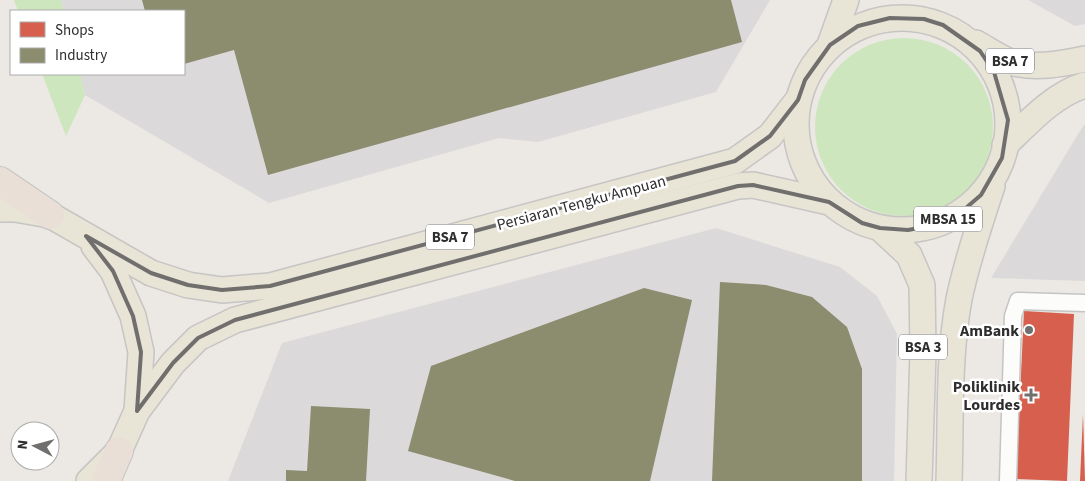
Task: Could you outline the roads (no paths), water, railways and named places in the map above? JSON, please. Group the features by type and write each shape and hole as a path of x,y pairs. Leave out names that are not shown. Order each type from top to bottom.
{"highway":[{"path":"0,181 50,215"},
{"path":"106,481 119,451"}],"main road":[{"path":"830,45 846,0"},
{"name":"MBSA 15","path":"916,10 961,35 980,52 994,72 1004,95 1008,120 1006,145 996,171 981,195 960,213 935,225 908,230 880,228 853,219 829,202 807,173 796,138 798,100 805,80 816,61 830,45 858,26 916,10"},
{"name":"BSA 7","path":"961,35 1012,62 1038,65 1065,64 1085,59"},
{"path":"1006,145 1032,119 1071,89 1085,85"},
{"name":"Persiaran Tengku Ampuan","path":"50,215 151,273 188,285 222,290 270,286 735,161 770,136 798,100"},
{"name":"BSA 3","path":"949,481 953,352 959,299 974,240 996,171"},
{"name":"Persiaran Tengku Ampuan","path":"137,411 173,363 198,338 236,320 738,186 753,185 829,202"},
{"path":"0,209 15,209 50,215"},
{"name":"BSA 3","path":"880,228 909,255 922,285 924,352 919,481"},
{"path":"86,236 113,271 133,316 141,352 137,411 119,451 89,481"}],"street":[{"path":"1008,481 1013,316 1018,301 1085,303"}],"place":[{"name":"AmBank","path":"1029,330"},
{"name":"Poliklinik Lourdes","path":"1031,395"}]}
